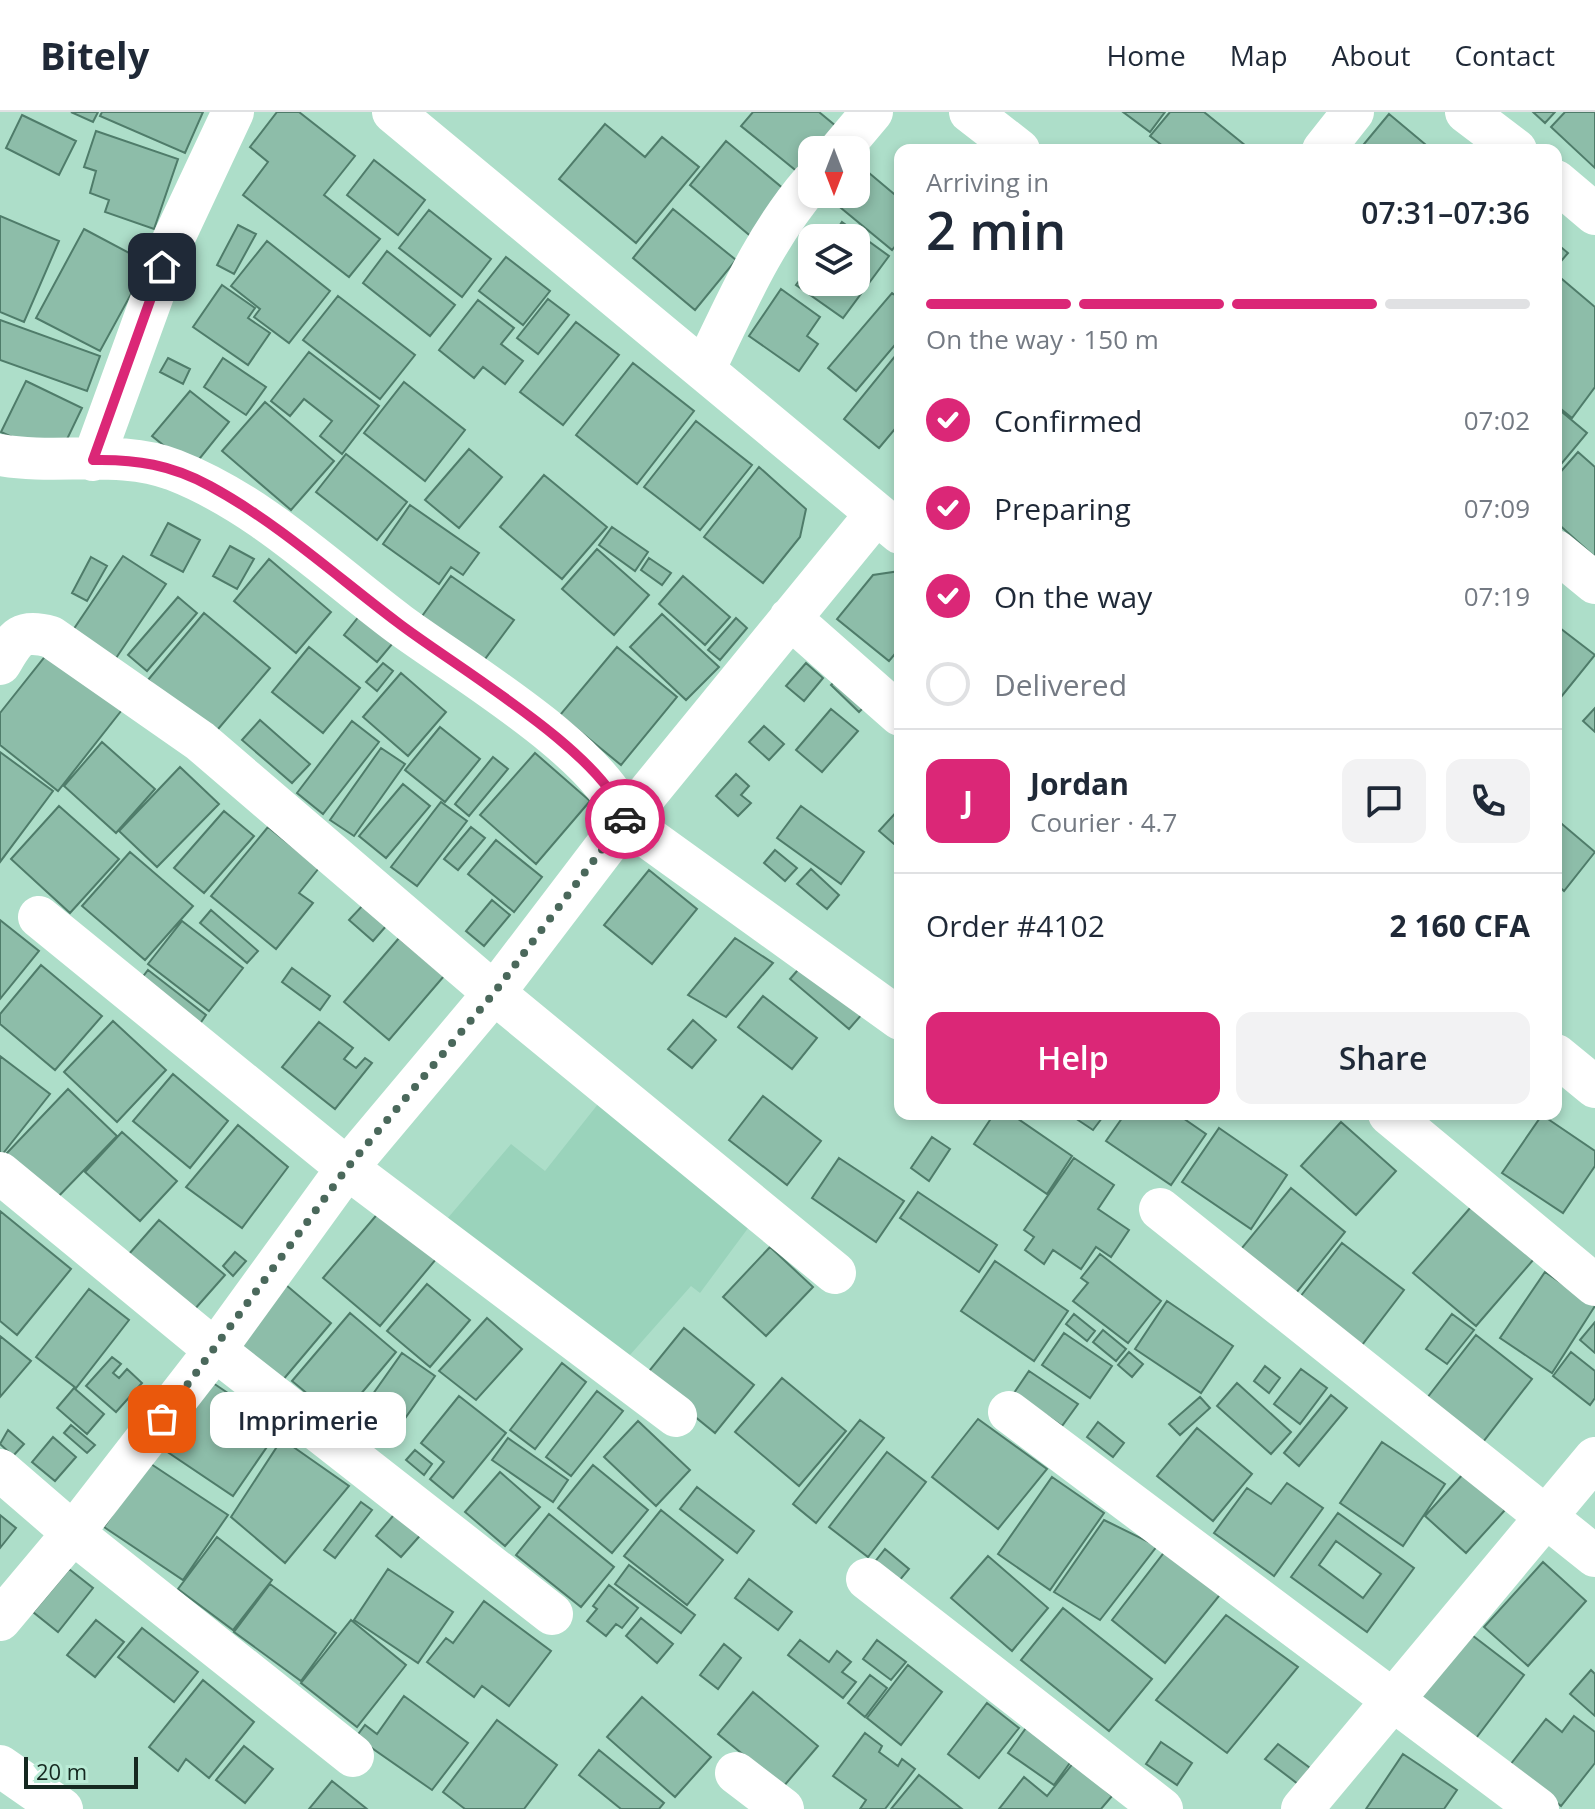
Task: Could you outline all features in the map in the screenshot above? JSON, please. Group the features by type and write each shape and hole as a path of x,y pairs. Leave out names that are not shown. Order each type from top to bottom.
{"street":[{"path":"93,460 173,240 233,112"},
{"path":"0,1620 73,1533 215,1350 347,1168 494,993 625,821 790,618 888,523 393,112"},
{"path":"852,136 872,112"},
{"path":"970,112 1011,144"},
{"path":"1328,144 1353,112"},
{"path":"1466,112 1508,144"},
{"path":"1562,186 1595,214"},
{"path":"705,368 749,277 780,224 798,200"},
{"path":"0,455 30,460 138,459 211,486 324,562 396,621 559,740 608,788 620,803 625,821 894,1015"},
{"path":"1562,556 1595,583"},
{"path":"790,618 894,710"},
{"path":"0,664 16,638 32,631 51,637 200,741 494,993 835,1273"},
{"path":"39,917 347,1168 676,1416"},
{"path":"1562,1060 1595,1087"},
{"path":"1396,1120 1595,1285"},
{"path":"0,1173 215,1350 552,1614"},
{"path":"1160,1209 1595,1556"},
{"path":"1009,1412 1538,1809"},
{"path":"1302,1809 1595,1458"},
{"path":"0,1470 73,1533 353,1756"},
{"path":"867,1579 1162,1809"},
{"path":"0,1766 62,1809"},
{"path":"736,1773 783,1809"}],"shaded area":[{"path":"602,1099 757,1216 700,1293 691,1286 622,1364 441,1226 511,1144 545,1171"}],"building":[{"path":"71,112 98,112 93,122"},
{"path":"102,112 203,112 185,153 100,116"},
{"path":"277,112 299,112 355,156 324,195 380,239 349,277 243,195 268,162 250,147"},
{"path":"753,112 819,112 837,127 830,136 798,136 798,172 741,126"},
{"path":"1123,112 1165,112 1150,132"},
{"path":"1170,112 1204,112 1244,144 1160,144 1150,136"},
{"path":"1533,112 1555,112 1545,123"},
{"path":"1565,112 1595,112 1595,168 1551,127"},
{"path":"1389,114 1425,144 1364,144"},
{"path":"22,115 76,141 59,175 6,148"},
{"path":"605,124 645,157 662,137 699,167 636,243 559,179"},
{"path":"96,131 178,159 154,229 105,212 109,200 90,193 96,171 84,167"},
{"path":"726,141 791,195 754,239 690,185"},
{"path":"374,160 425,200 398,235 347,195"},
{"path":"870,174 894,194 894,248 892,250 870,232 870,224 860,224 841,208 870,208"},
{"path":"673,209 736,260 695,310 633,258"},
{"path":"429,210 491,259 462,297 399,248"},
{"path":"0,216 59,241 24,322 0,312"},
{"path":"238,225 256,234 234,274 217,265"},
{"path":"84,229 148,263 100,351 36,318"},
{"path":"267,241 330,291 289,343 254,317 260,309 231,286"},
{"path":"870,242 889,256 870,282"},
{"path":"387,251 455,305 430,336 363,283"},
{"path":"506,257 550,291 523,325 479,291"},
{"path":"1562,279 1595,307 1595,387 1572,418 1562,410"},
{"path":"222,285 255,308 248,318 270,333 248,365 193,327"},
{"path":"781,289 820,317 807,336 818,344 799,371 749,336"},
{"path":"892,293 894,294 894,346 856,391 828,368"},
{"path":"338,296 415,355 380,399 303,340"},
{"path":"812,296 859,296 843,318"},
{"path":"548,299 569,315 538,354 517,338"},
{"path":"478,300 514,328 501,344 523,361 505,384 483,367 474,378 439,350"},
{"path":"0,320 100,356 87,391 0,360"},
{"path":"576,322 619,355 563,425 520,392"},
{"path":"309,352 379,406 342,454 320,436 332,421 304,399 290,416 271,401"},
{"path":"894,357 894,430 879,448 844,419"},
{"path":"168,358 190,369 183,384 160,372"},
{"path":"223,358 266,387 246,415 204,387"},
{"path":"633,363 694,411 637,484 576,435"},
{"path":"26,381 82,408 58,458 1,432"},
{"path":"404,382 465,430 425,481 364,433"},
{"path":"190,391 229,422 192,468 152,436"},
{"path":"265,402 334,461 291,510 222,451"},
{"path":"1562,412 1587,433 1562,463"},
{"path":"696,421 752,465 700,530 644,487"},
{"path":"469,449 502,477 459,528 425,500"},
{"path":"1578,452 1595,467 1595,557 1562,527 1562,470"},
{"path":"346,454 407,502 377,540 316,492"},
{"path":"759,467 806,509 800,537 763,583 704,537"},
{"path":"544,475 607,527 562,579 500,527"},
{"path":"410,505 479,553 463,575 451,567 439,584 383,544"},
{"path":"168,523 200,540 183,572 151,555"},
{"path":"612,527 648,552 635,571 599,545"},
{"path":"230,546 254,559 237,589 213,576"},
{"path":"597,549 649,595 614,635 562,589"},
{"path":"123,556 166,584 108,670 65,642"},
{"path":"91,557 107,566 87,601 72,593"},
{"path":"649,558 671,573 662,585 641,570"},
{"path":"269,559 331,612 296,653 234,601"},
{"path":"894,572 894,655 889,661 837,619 873,575"},
{"path":"451,576 514,620 482,663 420,619"},
{"path":"683,576 730,617 705,645 659,604"},
{"path":"178,597 197,613 147,671 128,655"},
{"path":"364,610 398,637 377,662 344,635"},
{"path":"204,613 270,668 213,735 148,680"},
{"path":"662,614 719,667 686,700 630,647"},
{"path":"736,618 747,628 720,660 708,650"},
{"path":"1562,630 1595,655 1562,696"},
{"path":"309,647 360,688 323,733 272,692"},
{"path":"617,647 677,697 621,765 560,715"},
{"path":"51,649 125,706 58,791 0,745 0,713"},
{"path":"383,663 393,671 377,691 366,682"},
{"path":"806,663 823,678 804,701 786,686"},
{"path":"846,671 873,698 859,712 831,685"},
{"path":"401,673 446,712 408,756 363,717"},
{"path":"1595,708 1595,732 1583,721"},
{"path":"831,709 858,731 822,772 796,750"},
{"path":"260,720 310,764 292,783 242,740"},
{"path":"352,721 379,742 323,814 297,793"},
{"path":"764,726 784,744 769,760 749,742"},
{"path":"440,727 480,759 445,802 405,770"},
{"path":"102,742 155,789 116,833 64,786"},
{"path":"381,748 405,764 354,836 330,820"},
{"path":"0,752 53,791 0,862"},
{"path":"535,753 590,801 536,864 480,815"},
{"path":"493,757 508,769 469,816 455,804"},
{"path":"180,767 219,804 157,867 119,831"},
{"path":"736,774 749,786 741,795 751,803 738,816 716,796"},
{"path":"403,784 430,806 386,858 359,836"},
{"path":"441,802 467,821 417,886 391,867"},
{"path":"59,806 119,859 70,913 11,859"},
{"path":"801,806 864,852 841,884 777,838"},
{"path":"224,811 254,836 204,893 174,868"},
{"path":"894,815 894,844 879,831"},
{"path":"1562,824 1595,852 1564,891 1562,889"},
{"path":"268,827 319,868 299,893 313,903 276,949 211,896"},
{"path":"471,827 485,838 458,870 444,859"},
{"path":"496,840 542,877 514,912 468,874"},
{"path":"775,850 797,868 785,881 764,863"},
{"path":"130,852 193,906 145,960 82,906"},
{"path":"811,869 839,895 827,909 797,884"},
{"path":"649,870 697,909 652,964 604,925"},
{"path":"492,900 510,915 484,946 466,931"},
{"path":"363,905 387,925 373,941 349,920"},
{"path":"211,910 258,951 247,963 200,923"},
{"path":"0,920 39,951 0,999"},
{"path":"182,921 243,968 209,1011 148,964"},
{"path":"399,938 444,976 389,1040 344,1002"},
{"path":"735,938 773,963 726,1017 688,995"},
{"path":"804,963 863,1013 849,1029 790,979"},
{"path":"41,965 102,1016 55,1070 0,1024 0,1014"},
{"path":"292,968 330,996 320,1010 282,982"},
{"path":"148,970 206,1015 199,1025 141,979"},
{"path":"763,996 817,1038 792,1069 738,1027"},
{"path":"693,1020 716,1040 692,1068 668,1049"},
{"path":"113,1021 166,1070 117,1122 64,1072"},
{"path":"319,1022 353,1048 344,1059 356,1068 365,1058 372,1063 335,1109 282,1067"},
{"path":"0,1056 50,1094 1,1156 0,1156"},
{"path":"173,1074 228,1121 190,1168 133,1121"},
{"path":"68,1089 117,1136 53,1202 5,1155"},
{"path":"763,1096 821,1141 787,1185 729,1140"},
{"path":"990,1120 1020,1120 1072,1156 1047,1194 974,1144"},
{"path":"1078,1120 1100,1120 1093,1130"},
{"path":"1121,1120 1186,1120 1206,1134 1171,1185 1106,1141"},
{"path":"1539,1120 1549,1120 1595,1151 1595,1166 1563,1213 1502,1173"},
{"path":"1341,1122 1396,1171 1356,1215 1301,1166"},
{"path":"238,1125 288,1167 242,1228 186,1187"},
{"path":"1219,1128 1287,1175 1251,1229 1182,1182"},
{"path":"122,1132 177,1181 140,1221 85,1172"},
{"path":"932,1137 950,1149 929,1181 911,1168"},
{"path":"839,1158 904,1201 876,1242 812,1198"},
{"path":"1074,1158 1114,1185 1098,1209 1129,1230 1111,1257 1096,1247 1081,1269 1053,1250 1044,1264 1025,1250 1034,1237 1024,1230"},
{"path":"1291,1188 1345,1232 1292,1298 1237,1254"},
{"path":"918,1192 997,1245 979,1272 900,1218"},
{"path":"1478,1199 1540,1252 1476,1326 1413,1273"},
{"path":"0,1211 71,1269 17,1335 0,1321"},
{"path":"380,1211 437,1258 380,1326 323,1278"},
{"path":"159,1220 225,1275 194,1310 129,1254"},
{"path":"1342,1243 1404,1290 1362,1345 1300,1297"},
{"path":"770,1247 813,1287 766,1336 723,1297"},
{"path":"235,1252 246,1261 233,1276 223,1266"},
{"path":"1100,1254 1161,1301 1128,1343 1073,1301 1088,1283 1081,1278"},
{"path":"995,1261 1068,1311 1034,1361 961,1311"},
{"path":"1545,1272 1595,1306 1552,1373 1500,1338"},
{"path":"427,1284 470,1320 430,1367 387,1331"},
{"path":"286,1285 331,1323 282,1381 237,1343"},
{"path":"89,1289 129,1320 76,1388 36,1357"},
{"path":"1167,1301 1233,1346 1201,1393 1135,1349"},
{"path":"350,1313 396,1352 339,1420 292,1381"},
{"path":"1074,1314 1095,1331 1087,1341 1066,1324"},
{"path":"1452,1314 1474,1330 1447,1364 1426,1349"},
{"path":"487,1318 522,1349 476,1400 439,1371"},
{"path":"1595,1322 1595,1353 1580,1340"},
{"path":"684,1328 754,1385 715,1433 645,1376"},
{"path":"1103,1330 1126,1349 1116,1361 1093,1342"},
{"path":"1064,1333 1112,1366 1090,1398 1042,1365"},
{"path":"1476,1335 1532,1379 1476,1451 1420,1407"},
{"path":"0,1336 31,1361 0,1397"},
{"path":"1129,1352 1143,1364 1132,1377 1118,1365"},
{"path":"1571,1352 1595,1371 1595,1398 1590,1405 1553,1376"},
{"path":"402,1353 435,1376 401,1424 368,1401"},
{"path":"112,1357 121,1364 113,1373 119,1378 127,1369 142,1383 116,1412 86,1386"},
{"path":"562,1363 586,1382 535,1449 510,1430"},
{"path":"1265,1366 1280,1378 1269,1393 1254,1381"},
{"path":"1301,1369 1327,1388 1300,1424 1274,1404"},
{"path":"1029,1371 1078,1404 1062,1426 1014,1393"},
{"path":"782,1378 846,1431 799,1486 735,1432"},
{"path":"210,1381 280,1428 233,1496 163,1449"},
{"path":"1237,1383 1291,1432 1271,1454 1217,1406"},
{"path":"74,1388 104,1414 87,1434 57,1408"},
{"path":"597,1391 623,1411 571,1476 546,1457"},
{"path":"1331,1395 1347,1408 1299,1466 1284,1453"},
{"path":"459,1396 506,1433 453,1498 430,1479 444,1462 421,1443"},
{"path":"1200,1397 1210,1408 1180,1435 1169,1424"},
{"path":"978,1419 1047,1469 998,1529 932,1477"},
{"path":"860,1420 884,1438 816,1523 793,1504"},
{"path":"638,1421 690,1470 656,1506 604,1457"},
{"path":"1098,1422 1124,1443 1113,1457 1087,1437"},
{"path":"71,1425 95,1445 87,1453 64,1433"},
{"path":"1197,1428 1252,1474 1213,1521 1157,1476"},
{"path":"8,1430 24,1444 13,1456 0,1444"},
{"path":"53,1437 76,1457 55,1481 32,1462"},
{"path":"508,1438 568,1480 553,1502 492,1460"},
{"path":"282,1439 349,1486 285,1563 231,1517"},
{"path":"1382,1442 1445,1484 1403,1546 1340,1503"},
{"path":"415,1450 432,1464 424,1475 406,1460"},
{"path":"887,1452 926,1482 868,1557 829,1527"},
{"path":"148,1462 228,1515 183,1580 104,1527"},
{"path":"593,1465 648,1510 612,1553 558,1508"},
{"path":"500,1472 540,1507 505,1546 465,1512"},
{"path":"1464,1473 1505,1510 1466,1553 1425,1516"},
{"path":"1052,1477 1104,1513 1050,1590 998,1554"},
{"path":"1287,1483 1323,1508 1274,1576 1214,1533 1247,1488 1271,1504"},
{"path":"697,1487 754,1531 737,1553 680,1509"},
{"path":"361,1502 372,1510 335,1558 324,1550"},
{"path":"398,1510 424,1531 401,1557 376,1536"},
{"path":"661,1510 723,1560 687,1605 624,1556"},
{"path":"1338,1513 1414,1568 1367,1632 1291,1577","holes":["1336,1541 1381,1574 1363,1598 1319,1565"]},
{"path":"549,1514 614,1567 581,1607 516,1555"},
{"path":"0,1515 16,1528 0,1548"},
{"path":"1104,1520 1157,1546 1100,1620 1054,1592"},
{"path":"217,1537 272,1580 233,1630 178,1589"},
{"path":"885,1549 909,1569 894,1587 870,1568"},
{"path":"1166,1550 1223,1591 1165,1663 1112,1620"},
{"path":"988,1556 1048,1608 1012,1651 951,1598"},
{"path":"1543,1562 1586,1601 1528,1666 1484,1627"},
{"path":"629,1565 695,1615 681,1633 615,1584"},
{"path":"69,1569 93,1588 58,1632 33,1612"},
{"path":"388,1569 453,1612 418,1663 354,1620"},
{"path":"749,1579 792,1612 778,1630 735,1598"},
{"path":"270,1584 336,1633 301,1681 234,1632"},
{"path":"609,1585 638,1608 622,1628 616,1624 606,1636 587,1621 597,1609 593,1606"},
{"path":"484,1601 551,1651 509,1706 482,1686 474,1697 427,1662 446,1638 453,1643"},
{"path":"1063,1608 1152,1679 1109,1731 1021,1660"},
{"path":"1226,1615 1298,1667 1227,1753 1156,1700"},
{"path":"641,1618 673,1644 657,1663 626,1636"},
{"path":"96,1620 124,1642 95,1677 67,1655"},
{"path":"351,1620 406,1665 357,1727 301,1683"},
{"path":"142,1628 198,1672 174,1702 118,1657"},
{"path":"1464,1629 1524,1675 1470,1746 1411,1699"},
{"path":"800,1640 829,1662 837,1651 851,1662 842,1672 856,1682 843,1698 788,1655"},
{"path":"877,1640 906,1662 891,1680 863,1659"},
{"path":"724,1644 741,1658 718,1689 700,1675"},
{"path":"908,1665 942,1692 901,1745 867,1718"},
{"path":"1591,1670 1595,1674 1595,1716 1570,1694"},
{"path":"870,1675 887,1688 865,1717 848,1703"},
{"path":"203,1680 254,1722 209,1778 186,1759 178,1771 149,1747"},
{"path":"753,1692 818,1746 783,1787 718,1734"},
{"path":"404,1696 468,1743 432,1790 356,1737 365,1725 377,1734"},
{"path":"642,1697 711,1757 675,1797 607,1737"},
{"path":"987,1703 1019,1728 979,1778 948,1754"},
{"path":"1574,1716 1595,1732 1595,1763 1561,1806 1510,1765 1546,1719 1562,1732"},
{"path":"497,1720 557,1765 524,1809 465,1809 443,1792"},
{"path":"1026,1728 1072,1760 1054,1785 1008,1753"},
{"path":"865,1733 882,1746 879,1752 898,1766 902,1759 915,1769 885,1809 860,1809 866,1800 833,1776"},
{"path":"1161,1742 1192,1763 1177,1785 1146,1764"},
{"path":"1278,1744 1310,1768 1298,1784 1265,1759"},
{"path":"244,1746 273,1769 245,1803 216,1780"},
{"path":"599,1750 664,1803 659,1809 621,1809 579,1775"},
{"path":"1403,1754 1457,1790 1444,1809 1366,1809"},
{"path":"1074,1762 1112,1796 1101,1809 999,1809 1024,1777 1047,1796"},
{"path":"919,1775 962,1809 891,1809"},
{"path":"332,1781 367,1809 309,1809"}],"way so far":[{"path":"162,1419 347,1168 494,993 625,819"}],"place":[{"name":"Imprimerie","path":"162,1419"}],"route":[{"path":"162,267 93,460 138,459 172,469 211,486 336,571 396,621 559,740 608,788 620,803 625,819"}]}
